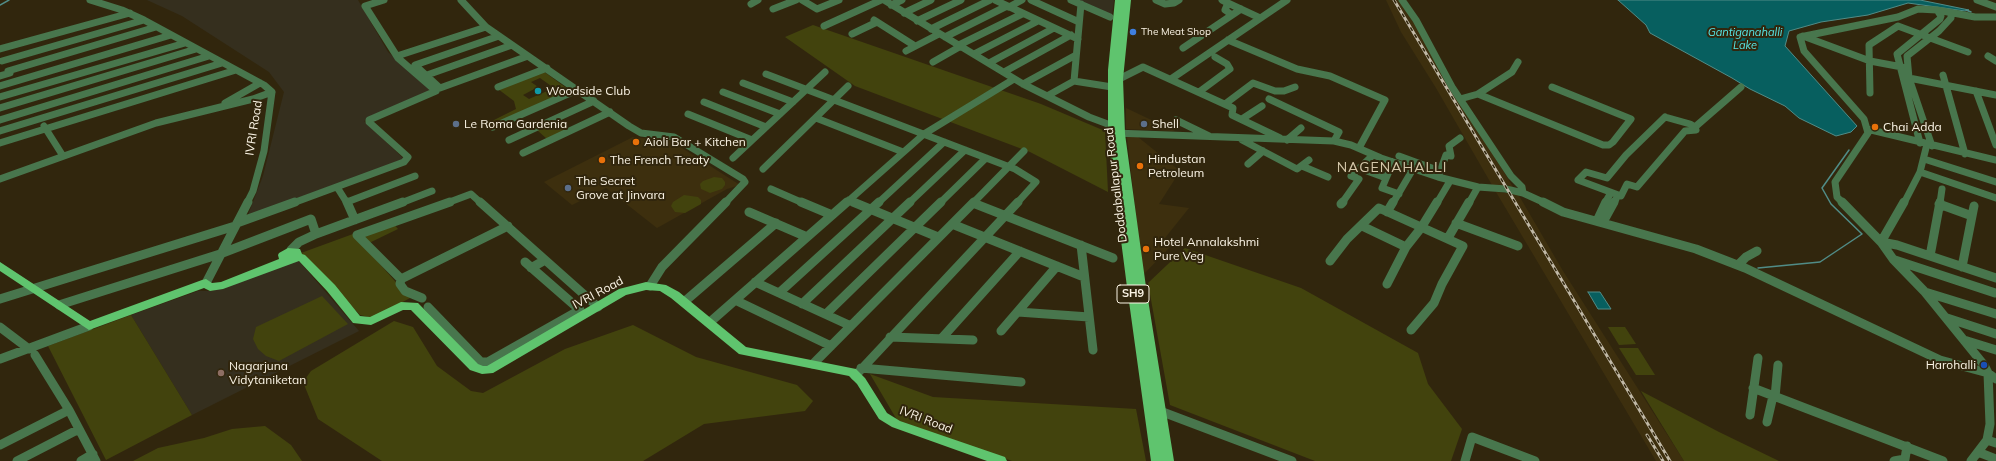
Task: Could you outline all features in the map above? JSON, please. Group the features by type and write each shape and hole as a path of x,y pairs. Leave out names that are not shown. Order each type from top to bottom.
{"main road":[{"name":"Doddaballapur Road","path":"1119,0 1114,37 1112,87 1132,287 1157,461"},
{"name":"Doddaballapur Road","path":"1126,0 1119,79 1117,130 1168,461"},
{"path":"0,266 89,326 208,285 223,285 289,256 301,257 359,321 371,321 401,306 418,300"},
{"name":"IVRI Road","path":"418,300 416,307 442,328 474,367 482,370 489,370 623,292 635,288 650,286 662,288 684,302 743,351 858,372 861,381 883,416 896,424 1001,461"}],"street":[{"name":"IVRI Road","path":"90,0 130,13 144,20 260,83 272,92 264,151 253,191 220,254 208,285"},
{"path":"0,299 236,224 404,162 408,157 369,122 369,120 436,91 400,56 365,6 384,0"},
{"path":"461,0 486,27 641,133 674,137 743,179 745,182 667,262 650,286"},
{"path":"751,4 758,0"},
{"path":"773,10 796,0"},
{"path":"802,0 817,9 838,0"},
{"path":"824,26 881,0"},
{"path":"884,0 1014,79 1117,130 1211,138 1334,141 1359,148 1373,155 1414,169 1439,174"},
{"path":"891,5 902,0"},
{"path":"904,13 931,0"},
{"path":"917,21 961,0"},
{"path":"931,29 990,0"},
{"path":"995,0 1022,14 1078,38"},
{"path":"906,51 1022,0"},
{"path":"1031,0 1079,22"},
{"path":"1071,0 1110,17"},
{"path":"1156,0 1165,4 1174,4 1179,0"},
{"path":"1275,0 1285,2"},
{"path":"1402,0 1407,5 1416,20 1460,99 1511,176 1522,187 1523,193"},
{"path":"1977,0 1996,7"},
{"path":"1232,15 1225,10 1225,1 1260,18"},
{"path":"1171,79 1285,2"},
{"path":"1074,81 1081,4"},
{"path":"1183,48 1241,9"},
{"path":"1971,461 1978,452 1992,441 1990,424 1992,376 1984,364 1924,291 1893,259 1881,242 1837,197 1835,182 1868,133 1864,119 1804,51 1800,37 1813,33 1898,17 1918,9 1937,10 1975,17 1996,16"},
{"path":"1926,144 1899,66 1897,54 1940,19 1941,16 1937,10"},
{"path":"0,49 130,13"},
{"path":"1881,242 1920,172 1924,159 1926,144 1909,78 1906,56 1931,38 1952,18 1952,13"},
{"path":"933,62 960,46 1022,14"},
{"path":"63,156 1,62 144,20"},
{"path":"852,34 876,21 915,46"},
{"path":"974,54 1038,21"},
{"path":"1870,93 1869,45 1898,26 1968,52"},
{"path":"0,76 156,27"},
{"path":"400,56 486,27"},
{"path":"989,63 1054,28"},
{"path":"0,86 171,35"},
{"path":"1004,72 1070,35"},
{"path":"415,65 499,36"},
{"path":"1803,36 1870,61 1907,67"},
{"path":"1228,40 1297,69 1330,76 1385,100 1359,148"},
{"path":"0,97 185,42"},
{"path":"427,75 512,45"},
{"path":"0,108 196,49"},
{"path":"1023,84 1076,55"},
{"path":"0,120 209,56"},
{"path":"400,56 415,65 440,88 528,56"},
{"path":"1988,56 1994,62"},
{"path":"1199,92 1230,69 1227,64 1215,57"},
{"path":"1460,99 1478,94 1512,72 1518,62"},
{"path":"0,131 222,63"},
{"path":"1119,79 1143,67 1233,108 1232,115 1285,140"},
{"path":"498,87 547,68"},
{"path":"0,143 236,70"},
{"path":"733,158 824,72"},
{"path":"766,74 986,158 1008,167 1036,182 858,372"},
{"path":"1943,75 1965,154"},
{"path":"1909,78 1996,95"},
{"path":"709,323 924,134 1014,79"},
{"path":"1047,96 1074,81 1112,87"},
{"path":"231,102 260,83"},
{"path":"743,83 793,102"},
{"path":"1225,104 1254,83 1275,91 1284,91 1295,87"},
{"path":"764,169 848,86"},
{"path":"1478,94 1603,145 1609,145 1613,142 1631,119 1552,87"},
{"path":"1695,127 1674,118 1665,117 1626,156 1607,178 1586,172 1578,179 1613,196 1621,196 1627,184 1637,187 1685,131 1696,130 1695,127 1741,87"},
{"path":"493,127 577,90"},
{"path":"1976,91 1996,145"},
{"path":"0,179 156,123 272,92"},
{"path":"724,92 780,114"},
{"path":"1269,98 1339,132 1334,141"},
{"path":"509,140 594,101"},
{"path":"704,102 766,127"},
{"path":"1242,119 1262,106"},
{"path":"523,153 610,112"},
{"path":"688,114 752,140"},
{"path":"816,118 903,152"},
{"path":"1176,120 1211,138"},
{"path":"1285,140 1301,128"},
{"path":"1867,129 1965,154 1996,160"},
{"path":"1240,138 1297,169 1306,163 1328,177"},
{"path":"1439,174 1446,155 1451,156 1449,146 1460,138"},
{"path":"779,293 944,142"},
{"path":"802,304 965,150"},
{"path":"812,364 1024,151"},
{"path":"1248,164 1263,151"},
{"path":"1340,204 1359,179 1351,176 1373,155"},
{"path":"1399,156 1439,174 1450,181 1478,187 1506,189 1523,193 1563,212 1600,221 1696,249 1738,265 1796,291 1940,360 1992,376"},
{"path":"826,314 986,158"},
{"path":"1924,159 1996,182"},
{"path":"1393,162 1382,188 1399,194"},
{"path":"1359,168 1386,178"},
{"path":"1387,212 1414,169"},
{"path":"1920,172 1996,198"},
{"path":"346,202 415,176"},
{"path":"1387,284 1406,247 1421,228 1450,181"},
{"path":"336,186 355,220"},
{"path":"1448,238 1478,187"},
{"path":"1930,256 1942,189"},
{"path":"772,190 832,215"},
{"path":"289,256 299,242 316,234 432,191"},
{"path":"418,300 405,291 400,282 401,279 357,235 467,194 474,194 598,307"},
{"path":"1600,221 1613,196"},
{"path":"849,200 938,237"},
{"path":"973,203 1113,258"},
{"path":"1939,204 1972,216"},
{"path":"1962,267 1974,206"},
{"path":"1330,261 1347,239 1380,208 1463,246 1463,249 1442,284 1434,303 1411,330"},
{"path":"749,212 807,237"},
{"path":"59,305 220,254 311,219 316,234"},
{"path":"684,302 776,223"},
{"path":"1456,223 1518,246"},
{"path":"952,224 1084,277"},
{"path":"401,279 508,226"},
{"path":"1362,226 1406,247"},
{"path":"1881,242 1897,245 1996,278"},
{"path":"1080,245 1093,350"},
{"path":"941,339 1020,251"},
{"path":"1738,265 1746,257 1757,251"},
{"path":"1893,259 1995,293"},
{"path":"428,307 442,328 484,364 580,310 528,265 545,260"},
{"path":"1001,331 1057,266"},
{"path":"756,282 851,326"},
{"path":"1924,291 1996,314"},
{"path":"735,300 831,346"},
{"path":"1018,312 1089,317"},
{"path":"1947,318 1996,334"},
{"path":"0,359 32,352 89,326"},
{"path":"0,327 32,352 69,410 95,458 81,461"},
{"path":"890,337 973,340"},
{"path":"1964,340 1996,350"},
{"path":"1750,416 1758,358"},
{"path":"1767,422 1774,396 1778,365"},
{"path":"858,372 1021,382"},
{"path":"1754,389 1907,446 1943,461"},
{"path":"0,445 69,410"},
{"path":"1160,411 1292,461"},
{"path":"17,461 79,429"},
{"path":"1465,461 1472,437 1516,458 1535,461"},
{"path":"1894,461 1905,459 1907,446"},
{"path":"1978,452 1996,459"}],"shaded area":[{"path":"147,0 358,0 388,52 432,92 364,121 404,159 401,162 248,215 263,176 284,92 269,72 182,16"},
{"path":"1077,0 1114,0 1112,15"},
{"path":"1386,0 1400,0 1513,187 1492,185 1436,88 1401,32"},
{"path":"813,25 1041,104 1105,131 1108,192 1030,152 855,86 785,37"},
{"path":"543,71 569,90 494,125 492,121 516,109 514,101 498,89","holes":["540,78 554,88 529,99 523,95 538,87 531,82"]},
{"path":"1126,108 1164,126 1175,131 1126,129"},
{"path":"556,122 566,130 547,139 537,130"},
{"path":"633,137 671,141 740,185 727,189 657,228 606,188 572,205 544,182"},
{"path":"1127,137 1138,137 1180,171 1159,204 1189,208 1161,243 1170,247 1143,275"},
{"path":"714,177 722,178 725,182 722,189 710,193 701,189 700,184 703,181"},
{"path":"1496,192 1518,194 1563,271 1684,461 1656,461"},
{"path":"684,195 698,197 701,200 701,204 685,213 675,212 671,206 673,202"},
{"path":"392,222 398,229 369,243 362,236"},
{"path":"353,234 410,298 373,318 360,315 301,253"},
{"path":"1185,248 1301,288 1418,353 1428,384 1462,429 1451,461 1315,461 1170,405 1148,283"},
{"name":"Nagarjuna Vidytaniketan","path":"291,261 299,261 359,331 192,415 131,315 198,291 213,291"},
{"path":"322,296 348,324 279,361 266,356 258,349 253,339 256,327"},
{"path":"131,315 192,415 106,460 48,346"},
{"path":"394,321 413,327 437,366 471,391 483,393 565,349 633,325 696,357 797,385 813,401 805,411 704,424 643,461 382,461 318,419 303,382 311,371"},
{"path":"1608,327 1625,327 1636,344 1619,345"},
{"path":"1619,348 1638,348 1655,375 1636,375"},
{"path":"870,374 933,397 1136,409 1146,461 1012,461 897,420"},
{"path":"1641,391 1719,432 1779,461 1684,461"},
{"path":"265,426 291,445 302,461 133,461 158,448 204,438 232,429"}],"water":[{"name":"Gantiganahalli Lake","path":"1618,0 1920,0 1969,10 1965,11 1908,3 1868,15 1821,22 1789,31 1785,46 1857,126 1851,132 1836,136 1799,118 1785,106 1750,89 1650,33 1646,25"},
{"path":"1588,292 1600,292 1611,309 1598,309"}],"waterway":[{"path":"0,5 9,0"},
{"path":"1966,10 1971,12"},
{"path":"1758,268 1820,262 1862,234 1831,204 1822,188 1849,150"}],"railway":[{"path":"1394,0 1670,461"},
{"path":"1647,435 1663,461"}],"place":[{"name":"The Meat Shop","path":"1133,32"},
{"name":"Woodside Club","path":"538,91"},
{"name":"Le Roma Gardenia","path":"456,124"},
{"name":"Shell","path":"1144,124"},
{"name":"Chai Adda","path":"1875,127"},
{"name":"Aioli Bar + Kitchen","path":"636,142"},
{"name":"The French Treaty","path":"602,160"},
{"name":"Hindustan Petroleum","path":"1140,166"},
{"name":"The Secret Grove at Jinvara","path":"568,188"},
{"name":"Hotel Annalakshmi Pure Veg","path":"1146,249"},
{"name":"Harohalli","path":"1984,365"},
{"name":"Nagarjuna Vidytaniketan","path":"221,373"}],"district":[{"name":"NAGENAHALLI","path":"1392,168"}]}
